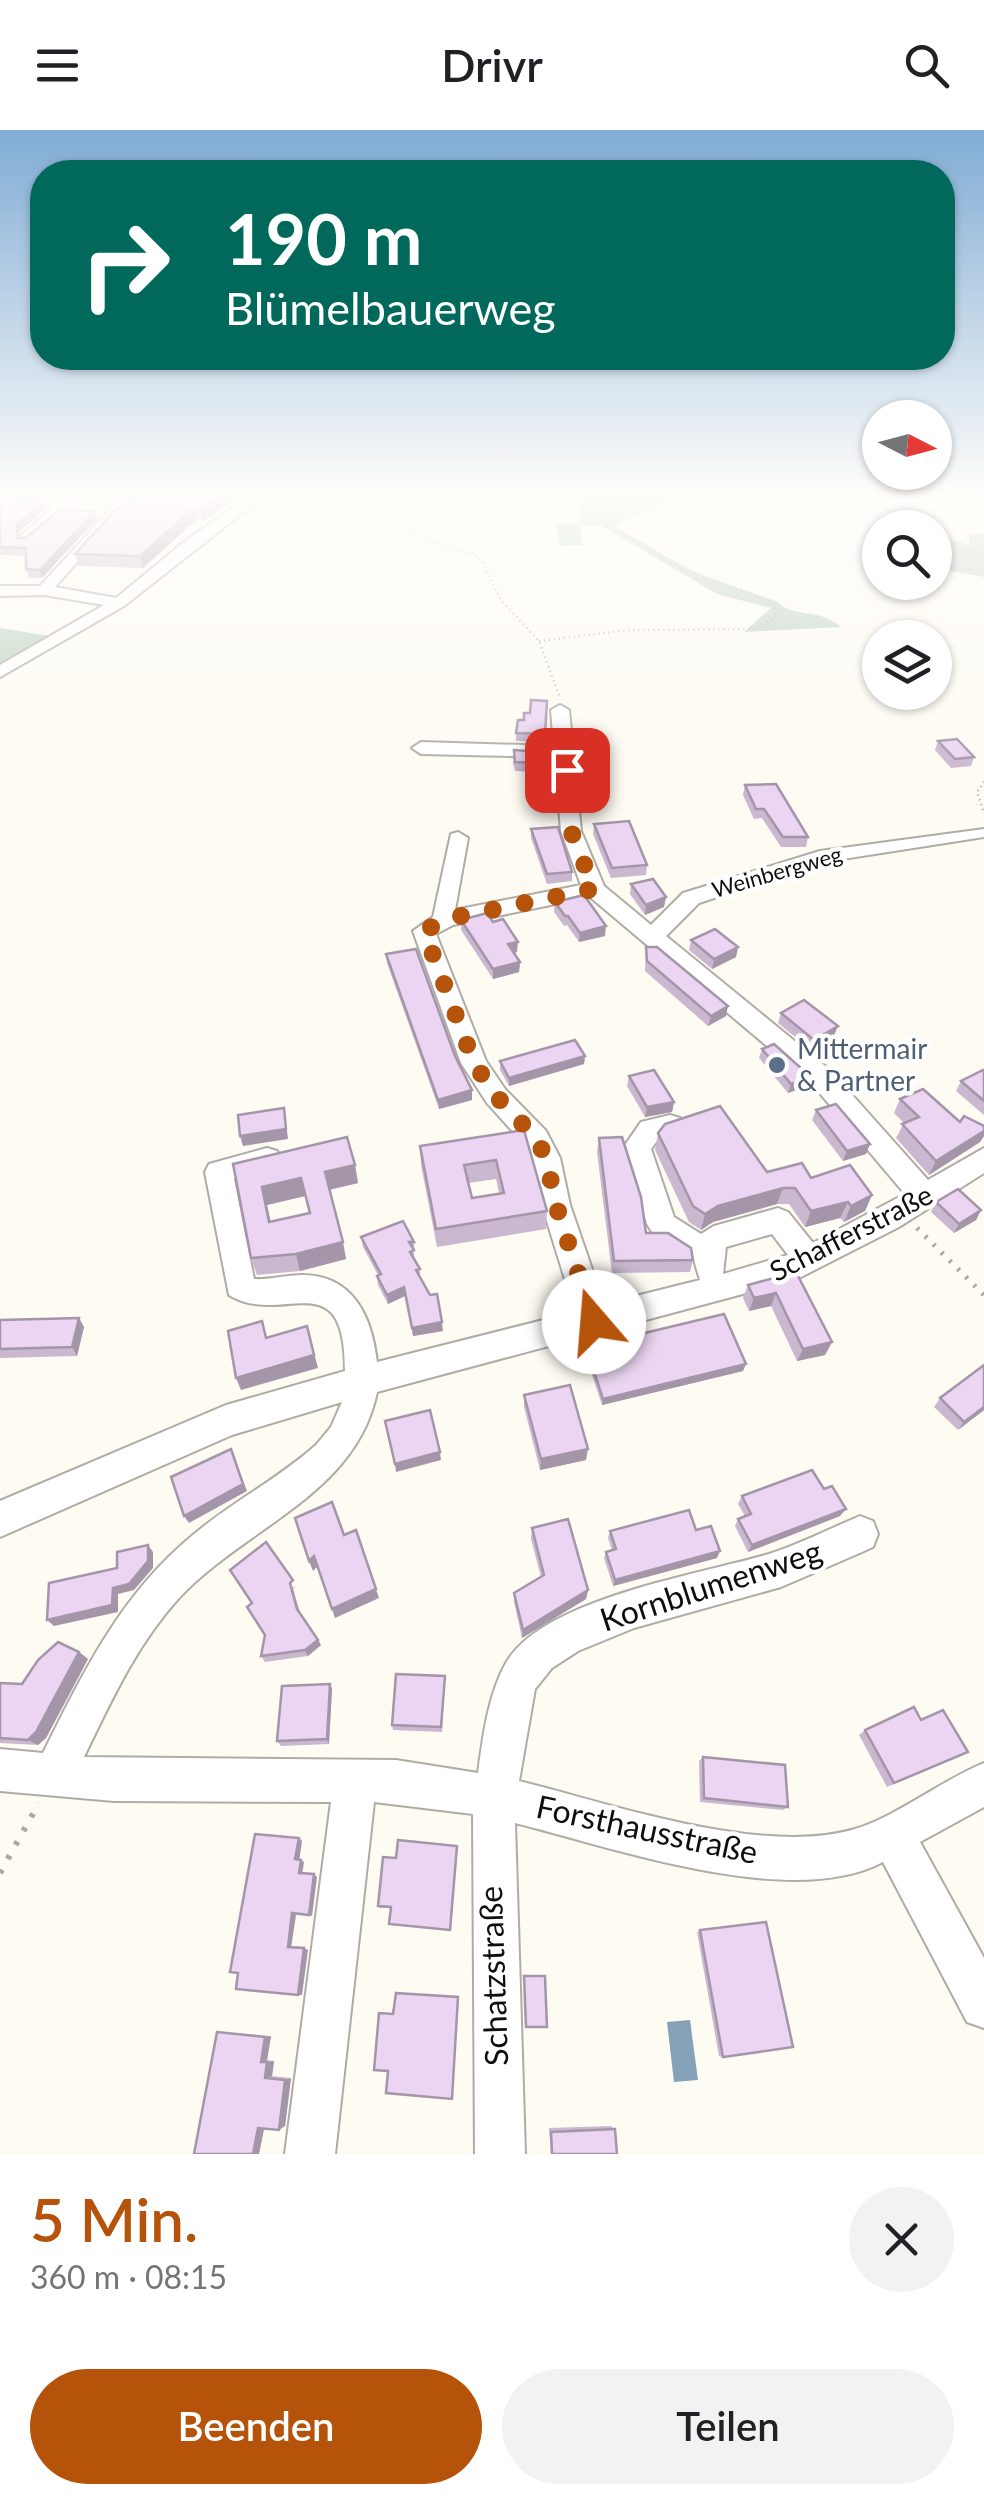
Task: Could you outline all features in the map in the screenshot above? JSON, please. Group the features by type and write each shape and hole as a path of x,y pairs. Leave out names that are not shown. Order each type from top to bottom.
{"street":[{"path":"0,592 34,590"},
{"path":"47,590 120,602"},
{"path":"0,672 134,590"},
{"path":"560,710 571,831 594,889 822,1078 912,1204"},
{"path":"421,748 563,752"},
{"name":"Weinbergweg","path":"653,936 691,898 827,855 980,823"},
{"path":"446,919 443,914 458,838"},
{"path":"594,889 446,919 424,931 474,1063 496,1096 536,1138 546,1158 556,1205 594,1322"},
{"path":"670,1125 652,1129 638,1148 662,1224 709,1254"},
{"path":"54,1775 122,1643 145,1610 220,1537 331,1457 352,1425 362,1380 356,1329 340,1302 310,1286 253,1293 240,1286 219,1172 267,1159"},
{"name":"Schafferstraße","path":"0,1518 226,1422 362,1380 762,1279 912,1204 984,1159"},
{"path":"712,1292 709,1254 714,1238 778,1220 808,1259"},
{"name":"Kornblumenweg","path":"496,1797 514,1693 522,1673 537,1656 598,1620 767,1573 814,1557 860,1534"},
{"name":"Forsthausstraße","path":"0,1770 193,1782 354,1780 443,1786 718,1852 821,1857 862,1850 984,1784"},
{"path":"310,2154 354,1780"},
{"name":"Schatzstraße","path":"496,1797 491,1908 500,2154"},
{"path":"893,1836 984,2005"}],"path":[{"path":"496,590 539,641 554,674 560,710"},
{"path":"539,641 628,630 754,629 777,617 774,604 738,590"},
{"path":"980,823 978,792 984,782"},
{"path":"912,1204 984,1296"},
{"path":"0,1873 54,1775"}],"green space":[{"path":"711,590 745,590 792,610 824,617 841,627 744,632 771,608"},
{"path":"0,628 56,637 0,666"}],"water":[{"path":"690,2020 698,2080 674,2082 667,2022"}],"building":[{"path":"531,700 547,701 545,734 516,733 518,720 524,720 524,713 530,713"},
{"path":"957,739 974,757 955,759 938,741"},
{"path":"514,750 552,753 551,770 535,769 536,763 515,762"},
{"path":"776,784 808,837 783,837 764,809 756,809 745,785"},
{"path":"629,821 647,865 612,868 594,824"},
{"path":"558,827 572,872 547,874 531,829"},
{"path":"653,879 666,897 646,905 631,884"},
{"path":"584,895 606,926 580,933 555,902"},
{"path":"487,913 493,922 503,919 518,942 508,944 520,962 493,969 461,920"},
{"path":"715,929 738,947 714,959 691,940"},
{"path":"646,947 657,947 728,1006 711,1016 647,961"},
{"path":"416,949 455,1056 472,1090 438,1100 386,954"},
{"path":"804,1000 838,1026 814,1040 781,1013"},
{"path":"575,1040 585,1056 509,1078 500,1061"},
{"path":"774,1044 811,1077 791,1084 762,1049"},
{"path":"654,1070 674,1102 647,1107 629,1076"},
{"path":"984,1071 984,1101 961,1081"},
{"path":"923,1089 960,1122 964,1116 984,1126 984,1131 936,1161 902,1124 919,1117 900,1099"},
{"path":"836,1104 870,1144 847,1151 816,1110"},
{"path":"720,1106 767,1172 802,1163 811,1178 850,1165 872,1195 851,1206 848,1202 811,1211 795,1188 783,1188 718,1206 705,1214 693,1206 658,1133 665,1124"},
{"path":"284,1108 286,1129 240,1136 238,1115"},
{"path":"524,1130 547,1211 436,1229 420,1146","holes":["496,1160 504,1193 472,1198 464,1165"]},
{"path":"347,1137 355,1165 325,1172 343,1242 296,1254 251,1258 233,1164","holes":["301,1178 310,1213 269,1222 262,1187"]},
{"path":"622,1137 641,1197 646,1233 668,1233 691,1248 693,1260 614,1261 599,1138"},
{"path":"958,1189 981,1210 959,1224 936,1202"},
{"path":"403,1221 414,1242 409,1242 420,1269 416,1270 430,1295 437,1294 442,1322 412,1328 404,1287 387,1295 377,1276 381,1274 361,1237"},
{"path":"796,1272 832,1342 803,1349 776,1293 754,1298 748,1285"},
{"path":"724,1314 746,1364 603,1399 586,1347"},
{"path":"79,1318 72,1347 0,1349 0,1320"},
{"path":"262,1321 266,1338 307,1326 314,1355 236,1378 228,1331"},
{"path":"984,1365 984,1407 964,1422 940,1398"},
{"path":"570,1385 588,1449 541,1459 524,1395"},
{"path":"430,1410 440,1452 395,1464 385,1421"},
{"path":"231,1449 243,1484 184,1516 171,1477"},
{"path":"812,1470 824,1489 832,1486 846,1509 752,1545 738,1519 751,1514 742,1496"},
{"path":"332,1502 344,1535 356,1530 376,1589 332,1609 314,1556 309,1561 295,1518"},
{"path":"689,1510 696,1530 711,1526 720,1551 615,1580 606,1552 616,1549 610,1531"},
{"path":"568,1519 588,1590 523,1630 514,1593 544,1575 532,1528"},
{"path":"266,1542 293,1580 290,1583 297,1609 318,1640 305,1650 261,1656 265,1635 247,1607 252,1603 230,1570"},
{"path":"148,1545 148,1561 129,1584 113,1588 112,1605 47,1620 49,1583 117,1568 117,1552"},
{"path":"58,1642 79,1652 36,1732 28,1740 0,1738 0,1683 22,1684 38,1660"},
{"path":"396,1674 445,1676 441,1727 392,1725"},
{"path":"330,1684 327,1739 277,1741 282,1686"},
{"path":"914,1707 921,1720 943,1710 968,1752 894,1783 865,1730"},
{"path":"703,1757 785,1765 788,1807 704,1798"},
{"path":"255,1834 299,1838 295,1859 301,1860 299,1873 314,1874 309,1915 292,1913 288,1947 304,1948 298,1995 236,1989 238,1973 230,1972"},
{"path":"398,1840 457,1846 450,1930 389,1924 391,1907 378,1906 383,1857 396,1858"},
{"path":"766,1922 793,2047 723,2057 700,1930"},
{"path":"524,1976 545,1976 547,2027 526,2027"},
{"path":"396,1993 458,1997 452,2099 386,2093 388,2071 374,2070 379,2013 393,2014"},
{"path":"217,2032 265,2037 261,2062 267,2062 265,2078 285,2080 279,2130 258,2128 253,2154 194,2154"},
{"path":"615,2129 617,2154 552,2154 551,2132"}],"place":[{"name":"Mittermair & Partner","path":"777,1065"}],"route":[{"path":"567,770 571,831 594,889 446,919 424,931 474,1063 496,1096 524,1122 546,1158 556,1205 594,1322"}]}
